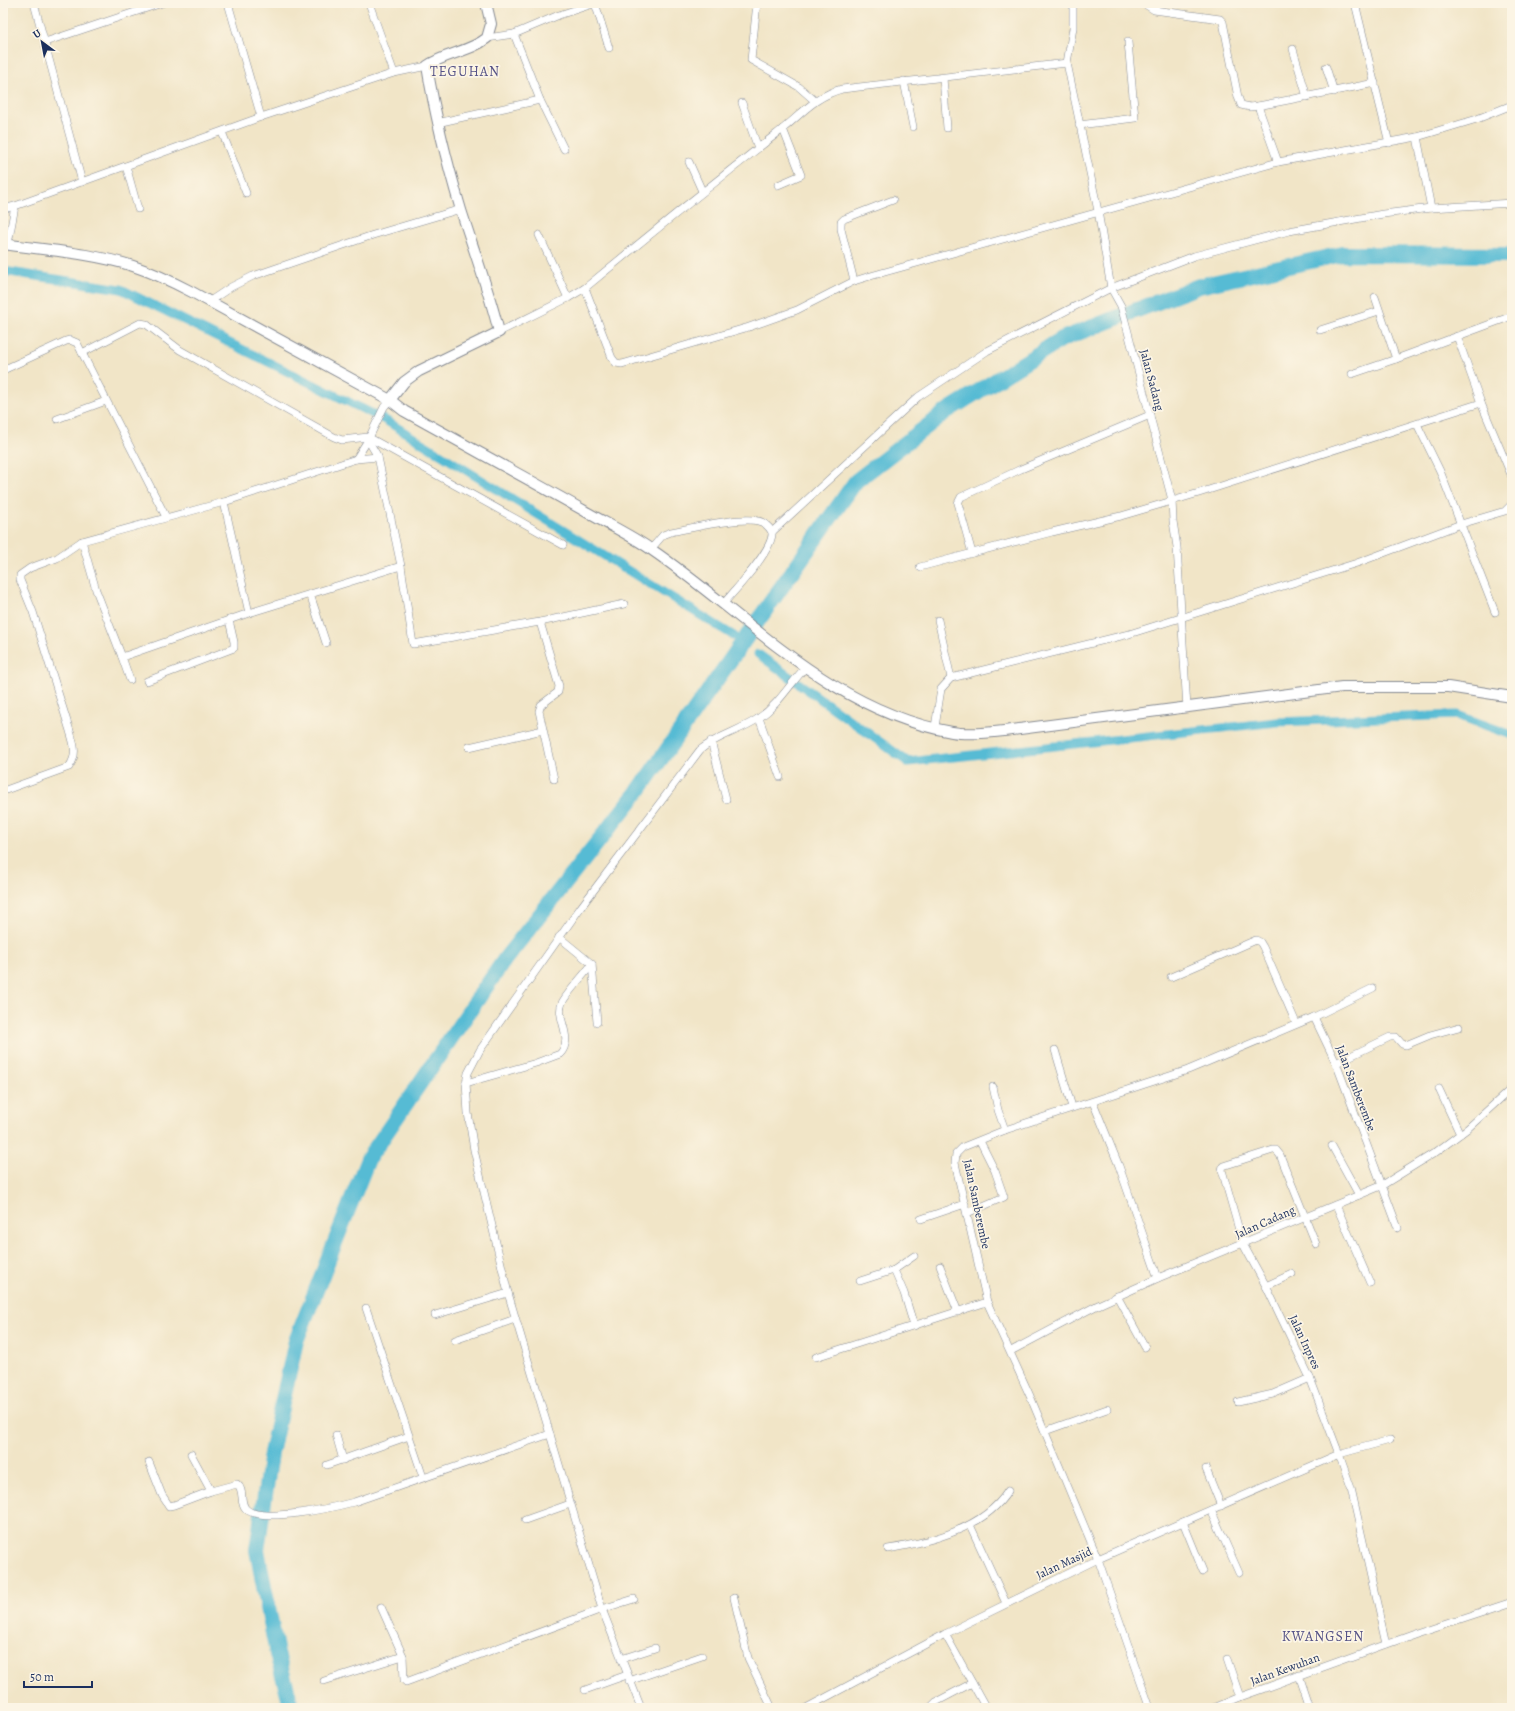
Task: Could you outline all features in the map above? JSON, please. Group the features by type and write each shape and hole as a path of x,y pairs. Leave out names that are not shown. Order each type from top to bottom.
{"street":[{"path":"34,3 82,182"},
{"path":"45,42 162,3"},
{"path":"228,3 261,117"},
{"path":"369,3 394,73"},
{"path":"486,3 491,24 487,38"},
{"path":"3,208 15,206 261,117 394,73 427,66 437,59 476,45 487,38 514,34 559,15 595,3 609,48"},
{"path":"757,3 751,60 798,87 814,101"},
{"path":"356,459 387,403 404,382 419,371 568,298 585,288 702,192 783,129 814,101 824,95 842,89 1067,62 1073,28 1074,3"},
{"path":"1143,3 1145,6 1154,10 1220,19 1223,22 1241,105 1250,107 1258,106 1375,83"},
{"path":"1355,3 1389,143"},
{"path":"514,34 540,100 564,149"},
{"path":"1079,125 1135,118 1128,42"},
{"path":"1293,49 1307,97"},
{"name":"Jalan Sadang","path":"1067,62 1098,211 1111,288 1121,306 1172,500 1173,521 1177,547 1187,708"},
{"path":"427,66 437,123 461,209 499,332"},
{"path":"1326,67 1334,92"},
{"path":"943,78 947,128"},
{"path":"904,81 913,126"},
{"path":"437,123 540,100"},
{"path":"742,103 758,148"},
{"path":"585,288 612,358 619,364 749,327 797,310 854,281 1098,211 1278,162 1417,137 1477,119 1512,105"},
{"path":"1258,106 1278,162"},
{"path":"778,185 801,175 783,129"},
{"path":"222,132 246,193"},
{"path":"1417,137 1431,208"},
{"path":"689,162 702,192"},
{"path":"126,166 138,209"},
{"path":"854,281 841,229 841,222 844,219 893,200"},
{"path":"772,532 918,397 987,351 1111,288 1194,256 1289,231 1382,214 1431,208 1512,203"},
{"path":"15,206 5,244 101,258 132,266 160,276 210,301 387,403 653,546 765,636 802,671 873,708 903,719 952,732 1004,731 1342,687 1448,687 1512,697"},
{"path":"210,301 231,286 252,276 373,235 461,209"},
{"path":"539,235 568,298"},
{"path":"1374,297 1396,359"},
{"path":"1320,330 1379,311"},
{"path":"1352,374 1512,316"},
{"path":"82,353 143,323 180,350 334,437 342,440 369,437 563,545"},
{"path":"1457,336 1481,403 1512,477"},
{"path":"3,370 66,341 70,340 76,343 166,517"},
{"path":"57,419 106,401"},
{"path":"920,567 1121,516 1199,493 1481,403"},
{"path":"972,553 958,503 961,497 1021,469 1150,415"},
{"path":"1417,424 1440,471 1495,612"},
{"path":"369,437 378,457 401,566 412,644 540,622 624,604"},
{"path":"3,791 69,767 75,756 76,748 33,612 20,580 20,575 30,568 57,558 82,541 224,502 356,459 378,457"},
{"path":"224,502 249,613"},
{"path":"935,728 941,689 951,678 1129,634 1357,563 1461,524 1505,511 1512,504"},
{"path":"653,546 663,535 671,532 742,520 757,520 764,523 772,532 772,541 760,560 724,603"},
{"path":"82,541 96,590 130,680"},
{"path":"122,657 249,613 401,566"},
{"path":"310,594 326,643"},
{"path":"147,681 234,648 229,620"},
{"path":"938,620 951,678"},
{"path":"540,622 559,686 558,692 541,705 539,712 554,779"},
{"path":"641,1708 602,1609 515,1319 474,1150 468,1113 466,1083 468,1073 480,1050 559,938 700,750 711,741 760,718 787,690 802,671"},
{"path":"760,718 780,777"},
{"path":"469,747 543,730"},
{"path":"711,741 726,799"},
{"path":"559,938 592,964 597,1022"},
{"path":"1171,977 1256,940 1263,947 1296,1023"},
{"path":"466,1083 546,1060 560,1054 566,1040 562,1016 562,1003 592,964"},
{"path":"1314,1017 1373,988"},
{"name":"Jalan Samberembe","path":"1150,1708 1098,1559 1011,1351 987,1302 955,1159 956,1154 963,1147 1006,1130 1188,1070 1296,1023 1314,1017 1336,1063 1398,1228"},
{"path":"1336,1063 1390,1037 1396,1037 1402,1044 1406,1045 1430,1035 1459,1027"},
{"path":"1055,1050 1072,1107"},
{"path":"993,1087 998,1110 1006,1130"},
{"name":"Jalan Cadang","path":"1011,1351 1117,1296 1243,1244 1304,1216 1336,1205 1381,1186 1436,1152 1460,1134 1512,1088"},
{"path":"1439,1089 1460,1134"},
{"path":"1093,1102 1119,1166 1158,1278"},
{"path":"967,1213 1004,1197 980,1141"},
{"path":"1332,1146 1358,1195"},
{"name":"Jalan Inpres","path":"1304,1216 1280,1155 1276,1150 1225,1165 1222,1170 1243,1244 1266,1286 1310,1378 1351,1488 1386,1644"},
{"path":"921,1219 965,1204"},
{"path":"1336,1205 1370,1283"},
{"path":"1304,1216 1316,1244"},
{"path":"860,1281 894,1270 914,1256"},
{"path":"940,1266 958,1312"},
{"path":"894,1270 904,1293 914,1326"},
{"path":"1266,1286 1292,1274"},
{"path":"435,1315 508,1293"},
{"path":"1117,1296 1145,1347"},
{"path":"816,1358 987,1302"},
{"path":"366,1308 423,1478"},
{"path":"455,1340 515,1319"},
{"path":"1238,1402 1273,1394 1310,1378"},
{"path":"1045,1431 1107,1409"},
{"path":"336,1434 343,1460"},
{"path":"149,1462 168,1506 235,1484 239,1485 243,1504 246,1510 268,1514 298,1514 327,1510 550,1434"},
{"path":"327,1465 409,1436"},
{"name":"Jalan Masjid","path":"806,1708 945,1634 1098,1559 1339,1454 1390,1440"},
{"path":"191,1454 211,1491"},
{"path":"1206,1469 1221,1506"},
{"path":"888,1549 916,1544 970,1525 1001,1502 1008,1491"},
{"path":"525,1520 570,1504"},
{"path":"1211,1510 1239,1574"},
{"path":"1183,1522 1203,1571"},
{"path":"970,1525 1006,1603"},
{"path":"734,1598 748,1658 772,1708"},
{"path":"381,1607 403,1656 404,1680 406,1682 410,1682 602,1609 634,1599"},
{"name":"Jalan Kewuhan","path":"1214,1708 1240,1696 1386,1644 1512,1602"},
{"path":"945,1634 986,1708"},
{"path":"621,1660 655,1648"},
{"path":"324,1682 403,1656"},
{"path":"585,1690 702,1656"},
{"path":"1227,1659 1240,1696"},
{"path":"1299,1675 1310,1708"},
{"path":"930,1708 936,1702 972,1683"}],"waterway":[{"path":"292,1708 277,1654 257,1550 271,1453 296,1341 368,1159 505,959 639,790 856,481 947,411 1062,339 1199,286 1342,254 1512,255"},
{"path":"3,271 121,289 385,420 734,636"},
{"path":"758,654 908,762 1277,722 1457,715 1512,735"}],"district":[{"name":"TEGUHAN","path":"465,71"},
{"name":"KWANGSEN","path":"1323,1636"}]}
